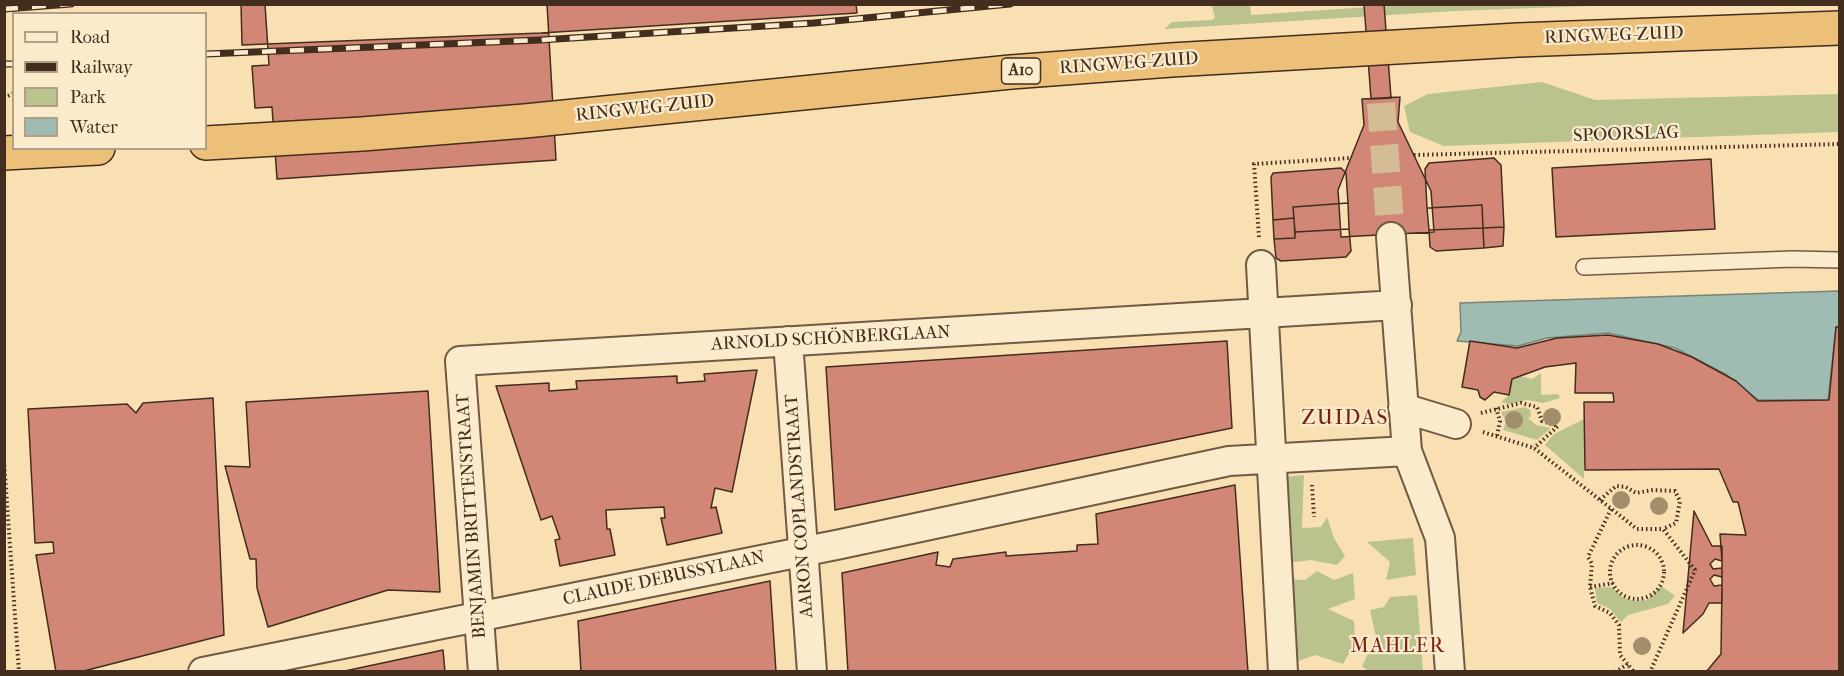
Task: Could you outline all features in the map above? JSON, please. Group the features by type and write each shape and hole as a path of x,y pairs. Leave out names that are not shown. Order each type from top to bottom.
{"highway":[{"name":"RINGWEG-ZUID","path":"207,143 525,121 1011,72 1171,60 1518,40 1839,28"},
{"path":"9,153 62,150"}],"street":[{"path":"1391,237 1407,451 1440,538 1450,672"},
{"path":"1261,265 1283,672"},
{"name":"ARNOLD SCHÖNBERGLAAN","path":"460,361 1202,319 1397,305"},
{"name":"AARON COPLANDSTRAAT","path":"789,341 812,672"},
{"name":"BENJAMIN BRITTENSTRAAT","path":"460,361 483,672"},
{"path":"1403,408 1465,427"},
{"name":"CLAUDE DEBUSSYLAAN","path":"204,672 804,551 1229,461 1407,451"}],"lane":[{"path":"1584,267 1792,259 1839,260"}],"path":[{"name":"SPOORSLAG","path":"1414,155 1839,144"},
{"path":"1261,265 1254,164 1350,158"},
{"path":"1465,427 1482,411 1521,403 1536,407 1542,421 1558,426 1534,448"},
{"path":"1496,408 1500,421 1497,436"},
{"path":"1465,427 1534,448 1599,500 1637,529 1663,529 1676,523 1680,501 1675,491 1653,490 1636,493 1626,487 1616,486 1599,500"},
{"path":"4,461 19,672"},
{"path":"1312,483 1314,517"},
{"path":"1611,509 1588,557 1592,564 1590,587 1595,606 1610,614 1619,625 1620,655 1634,672"},
{"path":"1650,672 1695,570 1663,529"},
{"path":"1638,545 1654,551 1660,558 1664,575 1661,583 1649,596 1631,598 1623,595 1613,583 1610,572 1612,563 1622,550 1638,545"},
{"path":"1590,587 1613,583"},
{"path":"1615,672 1628,664"}],"green space":[{"path":"1412,4 1616,5 1455,11 1164,29 1172,22 1211,20 1215,18 1212,5 1250,5 1251,15"},
{"path":"1542,82 1595,100 1839,94 1839,132 1444,146 1410,132 1404,106 1428,94"},
{"path":"1541,373 1541,395 1558,394 1560,398 1543,403 1527,400 1510,404 1501,402 1509,395 1512,379 1520,376 1532,379"},
{"path":"1525,407 1530,410 1531,416 1528,418 1536,425 1551,428 1537,440 1503,430 1506,422 1501,412"},
{"path":"1584,419 1584,479 1545,445 1554,434"},
{"path":"1304,475 1302,528 1321,527 1327,517 1334,538 1345,556 1337,565 1311,560 1287,563 1284,477"},
{"path":"1413,538 1416,575 1386,580 1390,562 1367,542"},
{"path":"1317,571 1334,580 1353,573 1355,599 1328,609 1354,621 1355,643 1343,664 1315,655 1293,663 1287,579 1305,580"},
{"path":"1661,586 1675,596 1668,604 1628,615 1621,622 1610,609 1597,603 1595,588 1612,587 1622,597 1633,601 1647,600"},
{"path":"1417,595 1423,671 1368,671 1362,666 1376,637 1370,610 1384,607 1390,597"}],"water":[{"path":"1839,291 1839,327 1836,327 1828,400 1758,400 1727,375 1675,348 1608,333 1547,338 1518,346 1457,341 1461,332 1460,303"}],"building":[{"path":"241,4 856,4 857,13 541,33 242,45"},
{"path":"265,4 547,4 556,160 277,179 272,107 255,108 252,66 269,65"},
{"path":"1364,4 1384,4 1391,98 1371,99"},
{"path":"1400,97 1398,122 1431,191 1434,232 1341,237 1338,190 1364,125 1362,99"},
{"path":"1494,158 1501,165 1504,227 1483,228 1482,205 1427,208 1425,169 1429,163"},
{"path":"1711,159 1715,229 1556,237 1552,168"},
{"path":"1341,168 1346,173 1348,203 1293,207 1294,218 1273,220 1271,177 1273,173"},
{"path":"1348,203 1349,229 1295,232 1293,207"},
{"path":"1482,205 1483,228 1429,230 1427,208"},
{"path":"1294,218 1295,238 1274,239 1273,220"},
{"path":"1504,227 1503,246 1484,248 1483,228"},
{"path":"1483,228 1484,248 1436,251 1430,247 1429,230"},
{"path":"1349,229 1351,251 1346,257 1281,261 1276,258 1274,239 1295,238 1295,232"},
{"path":"1836,327 1840,327 1840,672 1706,672 1721,654 1722,585 1714,586 1710,579 1714,575 1722,577 1722,568 1713,569 1710,564 1715,559 1722,561 1720,534 1746,535 1738,502 1733,502 1719,469 1585,470 1584,402 1614,402 1613,393 1575,393 1576,363 1545,367 1512,379 1509,395 1494,392 1485,400 1480,397 1478,390 1462,387 1470,341 1517,348 1557,338 1608,335 1658,344 1692,357 1736,381 1758,401 1829,400"},
{"path":"1227,341 1232,428 835,510 826,367"},
{"path":"757,370 732,492 715,488 711,508 716,507 722,533 667,545 661,518 665,518 664,507 606,510 607,529 610,529 615,555 560,566 555,540 560,539 552,516 541,520 496,386 549,383 549,391 577,389 576,381 677,376 677,383 705,381 704,374"},
{"path":"428,391 440,592 388,590 268,627 257,588 256,559 250,559 225,466 250,467 246,402"},
{"path":"213,398 224,635 80,672 56,672 36,555 54,553 53,542 35,543 28,409 127,404 136,413 143,403"},
{"path":"1235,485 1248,672 848,672 842,573 938,552 936,565 950,567 953,559 1006,552 1006,556 1077,551 1077,545 1098,544 1096,514"},
{"path":"1694,511 1712,546 1722,546 1722,603 1709,603 1703,614 1683,633"},
{"path":"770,581 776,672 581,672 578,621"},
{"path":"443,650 445,672 340,672 406,658"}],"tunnel":[{"path":"1381,103 1391,237"}],"railway":[{"path":"4,9 71,4"},
{"path":"207,54 540,40 814,23 1010,4"},
{"path":"4,64 12,64"}],"district":[{"name":"ZUIDAS","path":"1345,419"},
{"name":"MAHLER","path":"1398,647"}]}
